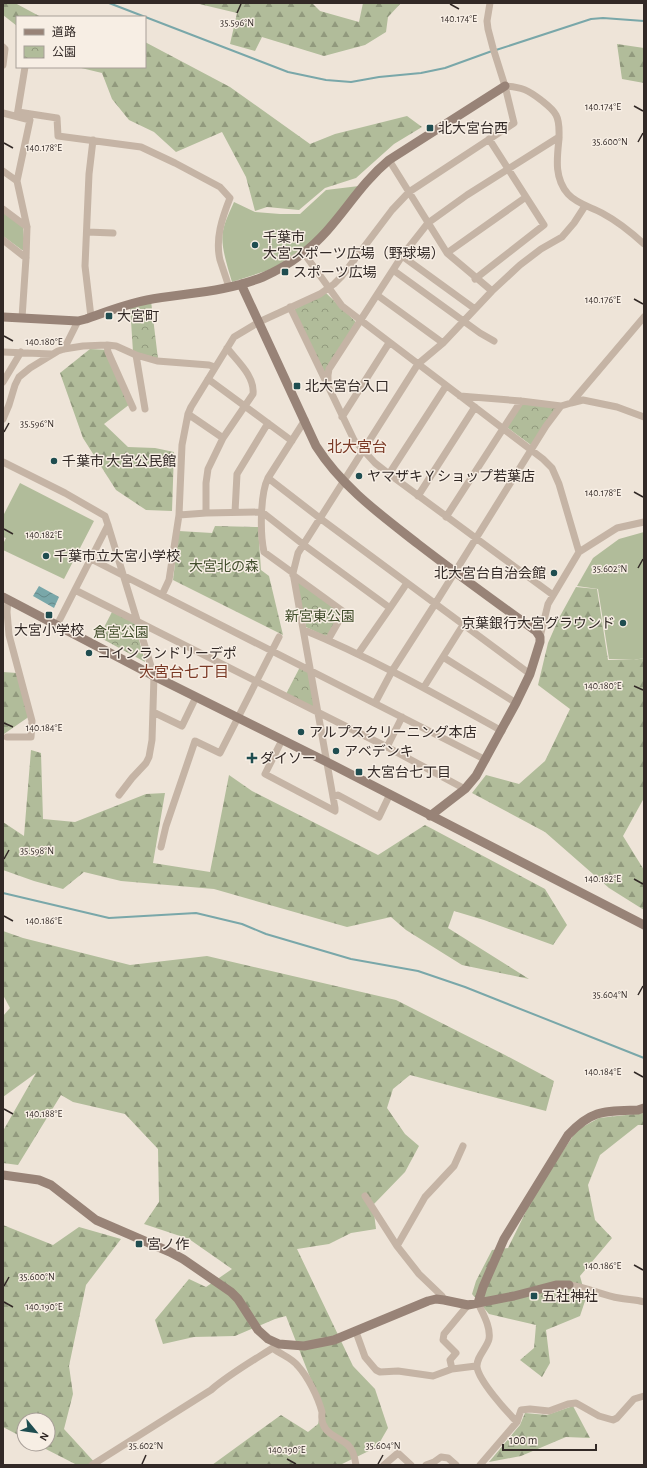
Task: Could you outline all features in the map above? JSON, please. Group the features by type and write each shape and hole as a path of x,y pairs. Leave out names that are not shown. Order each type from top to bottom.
{"street":[{"path":"162,595 169,580 178,515 182,445 188,414 234,337 259,322 320,294 328,288 342,276 392,210 409,192 514,123 505,86 492,48 488,29 487,21 490,3"},
{"path":"3,47 5,49 3,65"},
{"path":"17,114 24,68"},
{"path":"3,317 78,320 146,300 204,293 241,284 280,269 304,252 328,231 364,184 389,160 505,86 522,88 530,91 546,104 556,115 559,122 557,169 560,184 568,194 585,206 612,219 644,244"},
{"path":"3,113 57,118 58,136 141,146 220,188 230,198 219,232 220,259 229,287"},
{"path":"17,114 30,120 17,181 27,227 22,318"},
{"path":"328,387 329,369 402,256 428,222 559,137"},
{"path":"475,278 544,225 489,139"},
{"path":"91,317 85,266 89,174 93,140"},
{"path":"389,160 447,253 492,291"},
{"path":"3,171 17,181"},
{"path":"447,253 526,197"},
{"path":"282,740 265,774 334,811 335,808 293,574 298,553 418,364 443,343 492,291 520,265 541,249 562,237 574,223 585,206"},
{"path":"3,209 27,227"},
{"path":"87,232 113,234"},
{"path":"3,240 26,258"},
{"path":"304,252 342,306 503,428 552,468 559,484 579,552"},
{"path":"402,256 475,309"},
{"path":"393,270 480,333 494,341"},
{"path":"241,284 316,446 333,470 373,509 454,572 536,631 540,637"},
{"path":"377,295 443,343"},
{"path":"290,307 342,418 354,440 363,451 388,474 553,596"},
{"path":"572,403 644,317"},
{"path":"64,349 78,320"},
{"path":"342,418 389,343"},
{"path":"107,345 108,352 133,408"},
{"path":"3,418 9,405 16,380 30,368 51,354 64,349 83,346 116,346 136,355 157,361 209,365 215,367"},
{"path":"206,512 206,483 208,469 224,438 253,394 254,386 251,379 227,348"},
{"path":"3,352 51,354"},
{"path":"3,382 21,352"},
{"path":"136,355 145,409"},
{"path":"208,379 292,441"},
{"path":"388,474 446,386"},
{"path":"460,396 561,406 584,400 617,407 644,417"},
{"path":"446,517 521,401"},
{"path":"376,703 392,671 546,426 561,406"},
{"path":"418,496 474,407"},
{"path":"188,414 224,438"},
{"path":"305,420 264,485 262,494 261,539 264,552 344,612 328,640"},
{"path":"235,512 237,474 268,423"},
{"path":"3,462 65,493 105,516 154,676 152,740 149,757 146,763 119,795"},
{"path":"268,478 530,674"},
{"path":"178,515 206,512 262,512 390,608"},
{"path":"430,816 465,789 476,776 486,760 530,674 540,642 548,604 579,552 617,528 644,522"},
{"path":"57,625 108,525"},
{"path":"91,559 486,760"},
{"path":"358,654 407,583"},
{"path":"75,590 387,747 465,789"},
{"path":"6,599 154,676 390,794 430,816 644,925"},
{"path":"6,599 9,635 32,721 31,737 7,737"},
{"path":"424,687 463,625"},
{"path":"304,630 358,654 424,687 502,730"},
{"path":"161,847 166,826 195,740 220,753 279,637"},
{"path":"443,657 516,703"},
{"path":"153,712 182,726 196,696"},
{"path":"387,747 402,717"},
{"path":"333,797 338,795 379,817 390,794"},
{"path":"517,1422 494,1398 476,1366 489,1339 486,1320 478,1303 482,1287 504,1239 568,1135 577,1125 588,1117 599,1113 638,1110 644,1108"},
{"path":"397,1246 425,1197 454,1166 463,1146"},
{"path":"3,1175 39,1180 51,1185 96,1220 170,1252 183,1259 231,1292 238,1299 258,1330 276,1346 277,1352 290,1358 310,1382 322,1412 322,1424 333,1436 348,1445 353,1452 356,1465"},
{"path":"365,1196 397,1246 444,1300"},
{"path":"92,1465 211,1390 225,1378 276,1346 304,1346 334,1340 436,1300 444,1300 468,1305 556,1285 569,1284 619,1298 644,1302"},
{"path":"452,1369 450,1360 456,1353 443,1340 444,1334 468,1305"},
{"path":"356,1332 365,1357 376,1370 380,1372 398,1371 433,1376 452,1369 476,1366"},
{"path":"480,1465 517,1422 521,1410 530,1409 549,1411 568,1404 576,1403 599,1416 613,1420 618,1418 634,1400 644,1396"},
{"path":"384,1465 398,1453 411,1465"},
{"path":"426,1465 441,1457 448,1458 456,1465"}],"green space":[{"path":"3,3 15,3 39,16 16,16 16,25 3,15"},
{"path":"195,3 312,3 320,11 359,22 363,3 401,3 388,17 386,32 365,45 324,56 262,37 255,51 230,44 237,13"},
{"path":"146,43 230,87 310,144 335,134 407,116 422,127 394,144 356,178 325,188 299,210 267,207 255,211 246,177 222,132 176,152 154,132 129,120 112,99 102,73 81,68 146,68"},
{"path":"617,44 644,48 644,83 622,79"},
{"name":"千葉市 大宮スポーツ広場（野球場）","path":"359,186 315,240 272,269 232,282 222,237 225,224 234,202 255,212 300,214 326,190"},
{"path":"3,212 23,227 25,250 22,250 3,236"},
{"path":"326,293 355,321 355,323 325,373 294,311 295,309"},
{"path":"151,301 158,359 133,352 130,305"},
{"path":"90,349 108,350 130,404 104,424 128,447 155,448 174,452 172,511 146,510 116,490 83,438 60,373"},
{"path":"521,403 559,407 531,445 508,428 508,425"},
{"path":"20,483 94,521 64,579 3,550 3,544 6,538 3,537 3,516"},
{"name":"大宮北の森","path":"215,526 258,527 261,570 269,576 283,635 173,580 179,531 212,533"},
{"name":"京葉銀行大宮グラウンド","path":"644,532 644,658 634,660 609,659 598,589 577,586 593,558 619,539"},
{"name":"新宮東公園","path":"299,582 341,613 329,635 325,636 306,627 297,583"},
{"path":"576,587 597,589 608,660 634,660 644,658 644,798 623,836 644,870 644,910 609,888 545,832 472,793 486,775 519,784 545,761 570,709 538,685 548,643 559,618"},
{"name":"倉宮公園","path":"113,610 134,621 145,662 99,637"},
{"path":"300,667 308,671 314,706 311,707 286,694"},
{"path":"3,672 17,673 30,716 4,734 3,765"},
{"path":"31,750 41,753 43,819 75,822 146,794 165,793 153,863 210,872 229,775 252,791 378,855 425,825 545,889 567,925 553,945 484,920 454,911 448,928 529,979 462,965 406,930 391,917 347,927 214,889 121,881 84,872 63,889 34,881 3,870 3,822 24,836"},
{"path":"3,931 23,938 130,965 207,956 396,1000 554,1081 546,1111 410,1075 393,1089 387,1108 405,1134 419,1146 405,1172 373,1205 376,1229 351,1233 329,1244 297,1249 353,1366 375,1389 388,1428 377,1447 340,1465 212,1465 281,1415 308,1432 318,1424 322,1408 286,1316 275,1319 235,1336 194,1337 163,1344 155,1320 189,1279 206,1287 232,1269 189,1239 144,1224 159,1202 158,1149 125,1114 73,1102 61,1095 18,1165 3,1163 3,1131 36,1073 3,1097 3,1016 10,1008 3,995"},
{"path":"644,1113 644,1125 638,1125 600,1155 588,1185 595,1220 612,1238 580,1276 586,1298 580,1316 546,1330 550,1363 542,1377 520,1360 534,1348 536,1325 489,1314 472,1294 476,1281 492,1250 508,1248 535,1193 577,1130 599,1118"},
{"path":"3,1225 53,1245 79,1227 121,1239 86,1285 69,1366 73,1394 64,1429 97,1465 77,1465 52,1452 56,1452 56,1412 16,1412 16,1434 3,1427"},
{"path":"573,1406 590,1438 566,1437 521,1456 489,1462 520,1425 525,1413 547,1415"}],"water":[{"path":"39,586 59,597 54,608 33,596"}],"waterway":[{"path":"109,3 143,16"},
{"path":"146,17 288,72 326,80 351,82 379,77 421,73 445,68 492,51"},
{"path":"496,50 591,19 603,18 644,21"},
{"path":"3,893 109,918 196,913 242,924 266,934 351,959 418,971 465,987 644,1058"}],"place":[{"name":"北大宮台西","path":"430,128"},
{"name":"千葉市 大宮スポーツ広場（野球場）","path":"255,245"},
{"name":"スポーツ広場","path":"285,272"},
{"name":"大宮町","path":"109,316"},
{"name":"北大宮台入口","path":"297,386"},
{"name":"千葉市 大宮公民館","path":"54,461"},
{"name":"ヤマザキＹショップ若葉店","path":"359,476"},
{"name":"千葉市立大宮小学校","path":"46,556"},
{"name":"北大宮台自治会館","path":"554,573"},
{"name":"大宮小学校","path":"49,615"},
{"name":"京葉銀行大宮グラウンド","path":"623,623"},
{"name":"コインランドリーデポ","path":"89,653"},
{"name":"アルプスクリーニング本店","path":"301,732"},
{"name":"アベデンキ","path":"336,751"},
{"name":"ダイソー","path":"252,758"},
{"name":"大宮台七丁目","path":"359,772"},
{"name":"宮ノ作","path":"139,1244"},
{"name":"五社神社","path":"534,1296"}],"district":[{"name":"北大宮台","path":"357,447"},
{"name":"大宮台七丁目","path":"184,672"}]}
